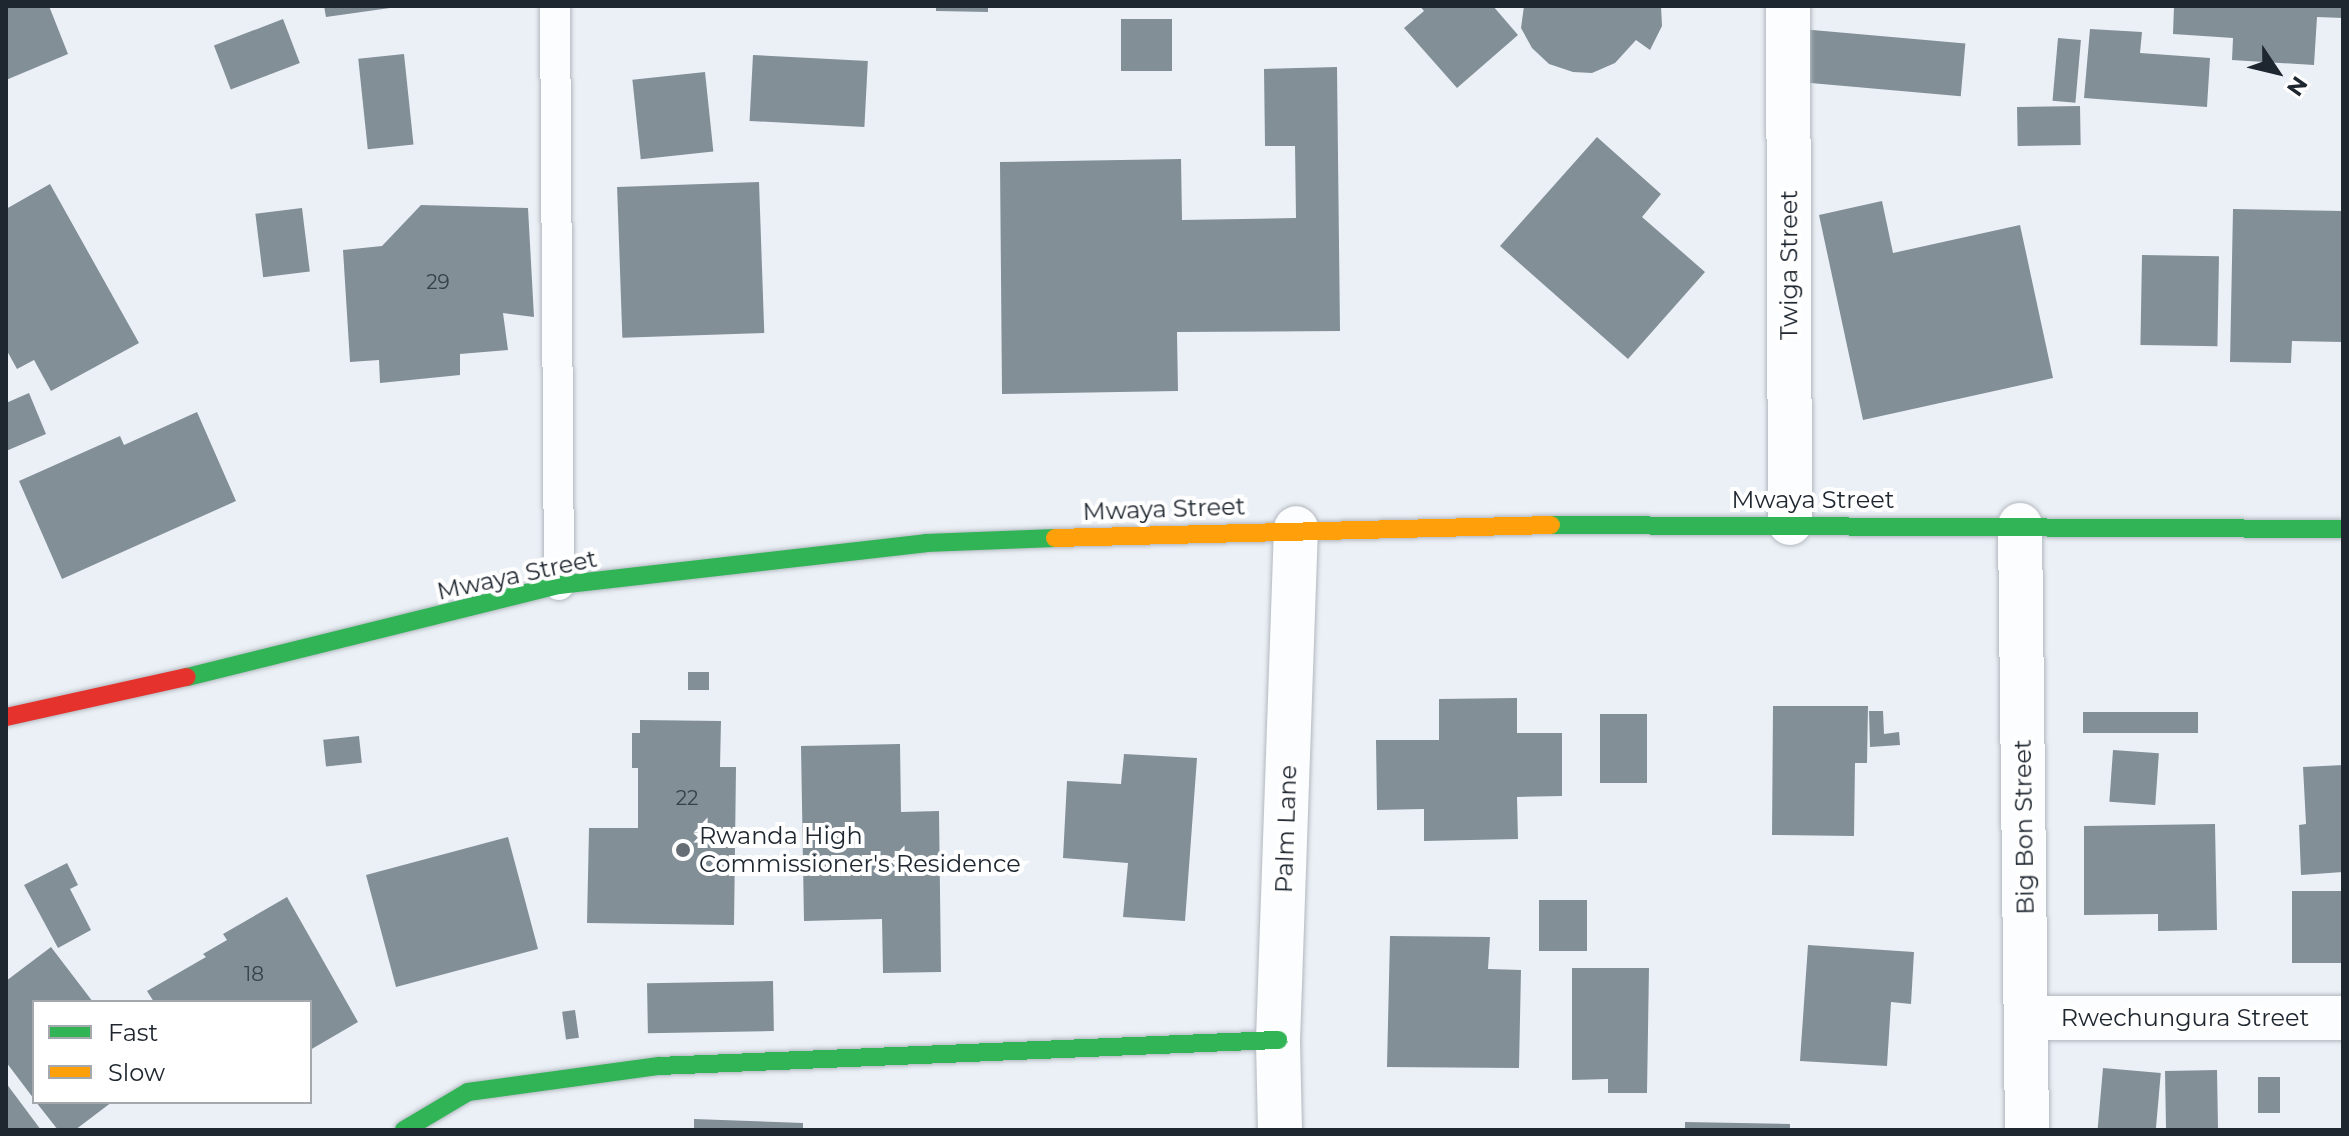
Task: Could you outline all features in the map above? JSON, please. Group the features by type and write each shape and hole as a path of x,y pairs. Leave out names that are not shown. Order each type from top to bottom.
{"street":[{"name":"Twiga Street","path":"1788,6 1790,523"},
{"name":"Mwaya Street","path":"6,717 270,659 559,585 926,543 1296,528 1790,523 2343,529"},
{"name":"Big Bon Street","path":"2020,525 2027,1130"},
{"name":"Palm Lane","path":"1280,1130 1278,1040 1296,528"},
{"name":"Rwechungura Street","path":"2027,1018 2343,1018"},
{"path":"404,1130 468,1092 659,1066 1278,1040"}],"lane":[{"path":"555,6 559,585"}],"building":[{"path":"6,6 49,6 68,54 6,80"},
{"path":"324,6 390,6 390,8 326,17"},
{"path":"936,6 988,6 988,12 936,11"},
{"path":"1420,6 1493,6 1518,35 1457,88 1404,28 1424,11"},
{"path":"1524,6 1661,6 1662,26 1650,50 1636,40 1615,63 1592,73 1573,72 1549,64 1532,48 1521,28"},
{"path":"2174,6 2343,6 2343,18 2317,17 2314,65 2232,60 2233,38 2173,34"},
{"path":"283,19 300,63 231,89 214,46"},
{"path":"1121,19 1172,19 1172,71 1121,71"},
{"path":"1801,29 1965,43 1961,96 1796,82"},
{"path":"2090,29 2142,32 2140,53 2210,58 2207,107 2084,98"},
{"path":"2058,38 2081,40 2075,103 2053,101"},
{"path":"404,54 414,145 368,149 358,59"},
{"path":"753,55 868,61 864,127 750,121"},
{"path":"1337,67 1340,331 1177,332 1178,391 1002,394 1000,162 1181,159 1182,220 1296,218 1295,146 1265,146 1264,69"},
{"path":"705,72 713,152 641,159 632,80"},
{"path":"2080,106 2081,145 2018,146 2017,107"},
{"path":"1597,137 1661,194 1642,217 1705,272 1628,359 1500,246"},
{"path":"759,182 764,333 622,338 617,187"},
{"path":"50,184 139,343 51,391 34,360 17,369 6,349 6,209"},
{"path":"1882,201 1893,253 2020,225 2053,378 1863,420 1819,215"},
{"path":"421,205 528,208 534,317 503,313 508,350 460,354 460,375 380,383 379,360 350,362 343,250 382,246"},
{"path":"302,208 310,272 263,277 255,214"},
{"path":"2233,209 2343,211 2343,342 2292,341 2291,363 2230,362"},
{"path":"2142,255 2219,256 2217,346 2140,345"},
{"path":"29,393 46,434 6,451 6,403"},
{"path":"197,412 236,501 62,579 19,481 120,436 124,445"},
{"path":"688,672 709,672 709,690 688,690"},
{"path":"1517,698 1517,733 1562,733 1562,796 1517,797 1518,839 1424,841 1424,809 1377,810 1376,740 1439,740 1439,699"},
{"path":"1773,706 1868,706 1867,763 1855,763 1854,836 1772,835"},
{"path":"1869,711 1883,711 1884,734 1899,732 1900,745 1870,747"},
{"path":"2083,712 2198,712 2198,733 2083,733"},
{"path":"1600,714 1647,714 1647,783 1600,783"},
{"path":"640,720 721,721 720,767 736,767 734,925 587,923 589,828 638,828 638,768 632,768 632,733 640,733"},
{"path":"359,736 362,763 326,767 323,740"},
{"path":"900,744 901,812 939,811 941,972 883,973 882,919 804,921 801,746"},
{"path":"2113,750 2159,753 2155,805 2109,802"},
{"path":"1124,754 1197,758 1185,921 1123,917 1128,863 1063,858 1067,781 1121,784"},
{"path":"2343,765 2343,872 2301,875 2299,825 2306,824 2303,767"},
{"path":"2215,824 2217,930 2158,931 2158,914 2084,915 2084,826"},
{"path":"508,837 538,949 396,987 366,875"},
{"path":"67,863 78,885 70,889 91,930 58,948 24,885"},
{"path":"2292,891 2343,891 2343,963 2292,963"},
{"path":"287,897 358,1022 312,1049 312,1000 153,1000 147,991 206,957 203,954 227,940 223,934"},
{"path":"1539,900 1587,900 1587,951 1539,951"},
{"path":"1390,936 1490,937 1488,969 1521,970 1519,1068 1387,1067"},
{"path":"1808,945 1914,952 1911,1004 1891,1002 1887,1066 1800,1061"},
{"path":"51,947 91,1000 32,1000 32,1096 6,1062 6,981"},
{"path":"1572,968 1649,968 1647,1093 1608,1093 1608,1079 1572,1080"},
{"path":"773,981 774,1031 648,1033 647,983"},
{"path":"575,1010 579,1038 566,1040 562,1012"},
{"path":"2103,1068 2161,1073 2156,1130 2098,1130"},
{"path":"2217,1070 2218,1128 2166,1129 2165,1071"},
{"path":"2258,1077 2280,1077 2280,1113 2258,1113"},
{"path":"6,1083 41,1130 6,1130"},
{"path":"38,1104 109,1104 75,1130 58,1130"},
{"path":"694,1119 803,1123 803,1130 694,1130"},
{"path":"1685,1122 1790,1124 1790,1130 1685,1130"}],"traffic: fast":[{"path":"1551,525 2343,529"},
{"path":"187,677 559,585 926,543 1055,538"},
{"path":"404,1130 468,1092 659,1066 1278,1040"}],"traffic: slow":[{"path":"1055,538 1551,525"}],"traffic: jam":[{"path":"6,717 187,677"}],"place":[{"name":"Rwanda High Commissioner's Residence","path":"683,850"}]}
